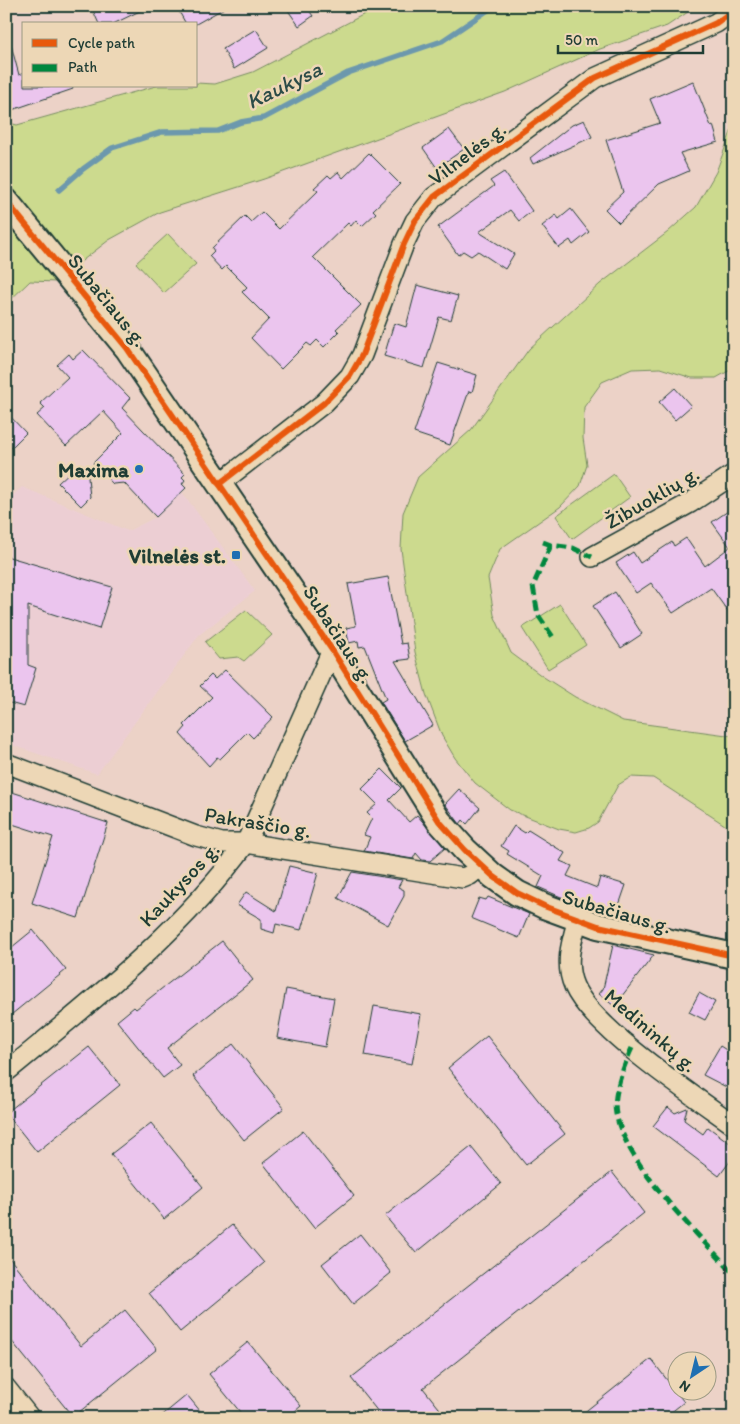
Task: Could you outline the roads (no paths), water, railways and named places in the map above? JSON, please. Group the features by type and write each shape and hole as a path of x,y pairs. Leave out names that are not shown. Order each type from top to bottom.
{"street":[{"name":"Vilnelės g.","path":"219,484 324,403 350,376 362,355 404,244 415,221 434,197 595,78 716,23 734,10"},
{"name":"Subačiaus g.","path":"6,201 127,348 332,650 439,822 480,866 517,893 578,919 650,939 734,956"},
{"name":"Žibuoklių g.","path":"592,557 690,503 734,474"},
{"name":"Kaukysos g.","path":"6,1072 108,988 208,893 246,843 332,650"},
{"name":"Pakraščio g.","path":"6,763 196,836 222,842 246,843 463,878 470,875 480,866"},
{"name":"Medininkų g.","path":"578,919 568,952 574,985 592,1013 632,1048 734,1126"},
{"path":"6,1388 30,1418"}],"waterway":[{"name":"Kaukysa","path":"59,190 83,169 112,148 162,132 218,131 241,122 264,118 348,73 442,41 494,6"}],"place":[{"name":"Maxima","path":"139,469"},
{"name":"Vilnelės st.","path":"236,555"}]}
